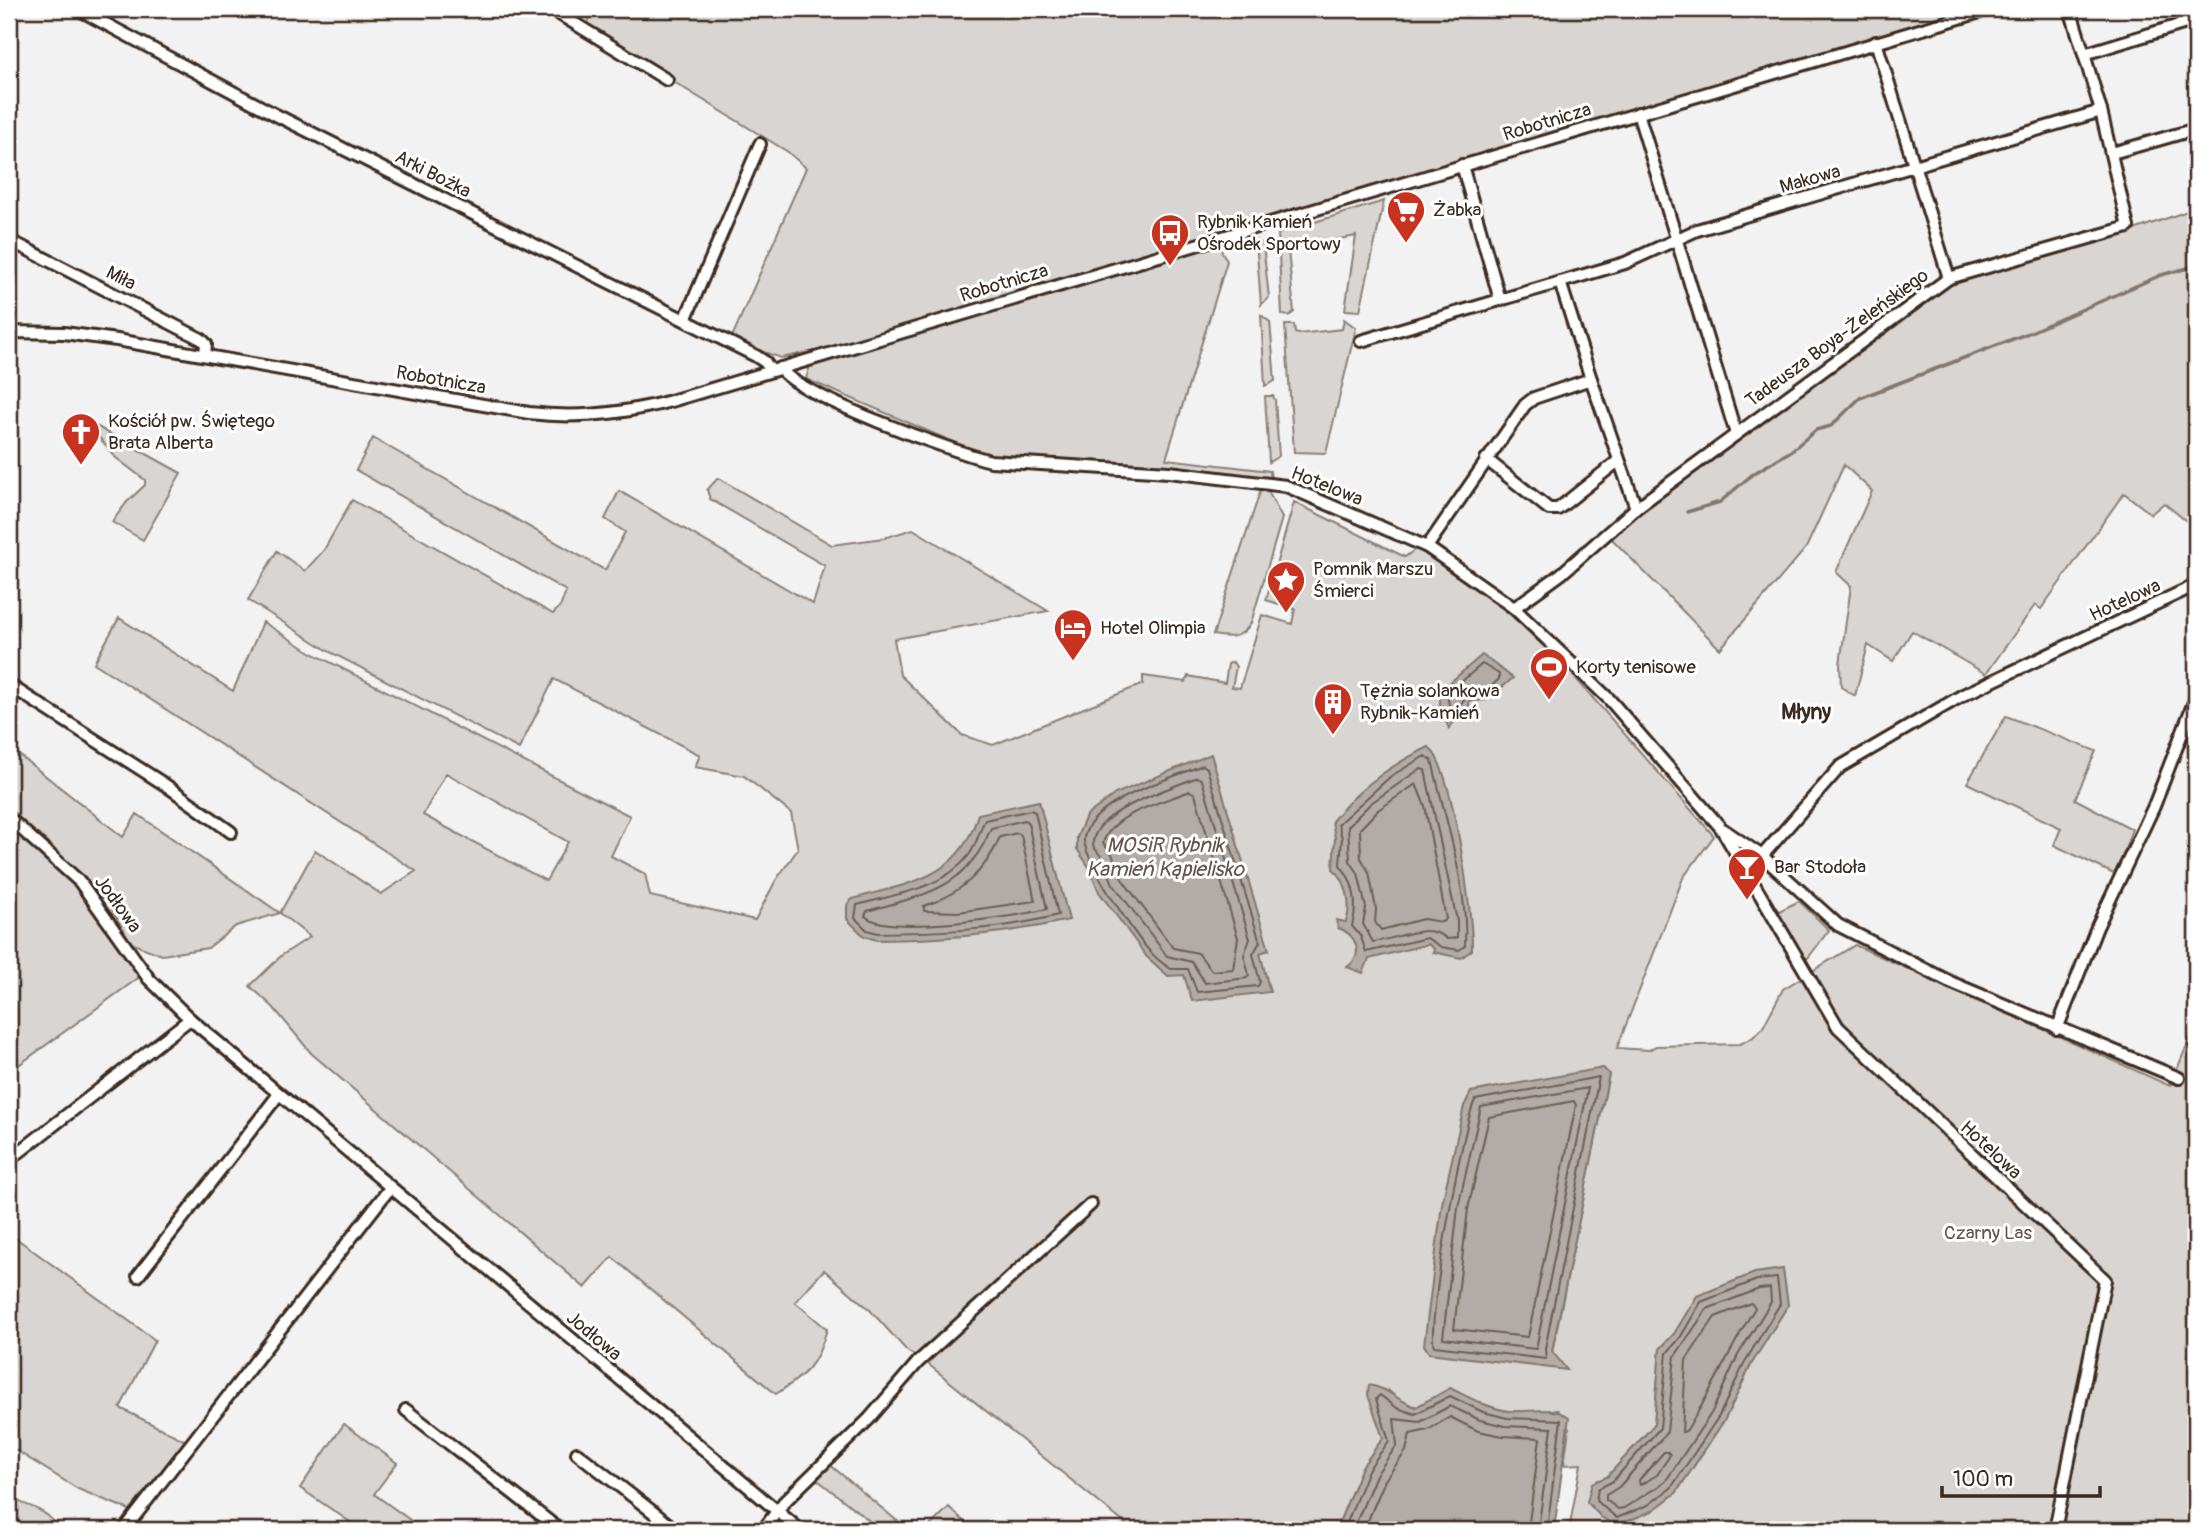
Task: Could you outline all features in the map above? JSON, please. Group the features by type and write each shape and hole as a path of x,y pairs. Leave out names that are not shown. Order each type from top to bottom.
{"street":[{"name":"Arki Bożka","path":"78,9 276,115 685,320 776,369"},
{"path":"551,9 667,80"},
{"name":"Robotnicza","path":"9,332 91,335 491,407 567,416 605,415 644,408 1990,9"},
{"path":"2070,9 2101,111"},
{"path":"2084,54 2196,20"},
{"path":"1876,43 1949,278"},
{"name":"Makowa","path":"1361,341 1625,263 1676,238 2101,111"},
{"name":"Tadeusza Boya-Żeleńskiego","path":"1514,608 1561,574 1636,508 1949,278 2129,227 2101,111"},
{"path":"1638,113 1737,434"},
{"path":"2112,153 2196,129"},
{"path":"685,320 760,144"},
{"path":"1462,165 1500,300"},
{"name":"Miła","path":"9,240 201,340 206,345 205,355"},
{"path":"1560,282 1636,508"},
{"name":"Hotelowa","path":"776,369 789,380 823,396 963,455 991,461 1169,472 1286,486 1427,547 1514,608 1609,699 1721,828 1838,1027 2105,1280 2055,1530"},
{"path":"1427,547 1518,413 1534,398 1591,379"},
{"path":"1486,459 1549,509 1558,509 1618,461"},
{"name":"Hotelowa","path":"1762,856 1840,766 1963,695 2196,585"},
{"path":"9,685 167,786 231,832"},
{"path":"2057,1028 2096,927 2154,806 2196,697"},
{"name":"Jodłowa","path":"9,818 80,881 149,979 190,1019 800,1530"},
{"name":"Hotelowa","path":"1721,828 1762,856 1838,925 1950,982 2179,1078"},
{"path":"9,1160 190,1019"},
{"path":"138,1276 279,1094"},
{"path":"124,1530 390,1188"},
{"path":"763,1530 776,1511 869,1419 918,1362 1091,1204"},
{"path":"406,1410 560,1530"},
{"path":"577,1453 676,1530"}],"green space":[{"path":"595,9 1966,9 1575,128 1234,227 1217,243 1227,261 1166,459 1270,471 1271,480 1177,468 1000,457 970,449 806,379 814,351 781,358 761,351 757,353 732,337 806,168 788,152 584,27"},
{"path":"1384,201 1360,311 1345,310 1356,236 1288,249 1294,312 1289,316 1282,315 1278,233"},
{"path":"2196,208 2196,529 2164,503 2151,514 2124,493 2041,609 2035,605 1986,674 1912,631 1893,661 1868,645 1855,696 1841,687 1840,664 1851,586 1836,572 1872,491 1844,465 1806,548 1720,649 1611,538 1640,512 1951,285 2131,231"},
{"path":"1256,240 1263,244 1269,297 1261,305"},
{"path":"1261,315 1270,322 1275,381 1265,386"},
{"path":"1344,319 1356,328 1326,453 1294,452 1285,325 1294,325 1295,333 1298,334 1342,329"},
{"path":"1265,396 1273,396 1275,400 1279,456 1269,462"},
{"path":"94,425 181,473 143,540 112,522 127,502 145,485 145,480 115,457 93,430"},
{"name":"Czarny Las","path":"373,438 605,570 625,532 605,519 619,491 813,604 825,566 710,499 707,490 718,478 832,545 884,538 913,529 1048,611 894,639 900,675 962,735 993,745 1143,684 1143,676 1186,682 1188,676 1225,683 1228,664 1233,662 1236,667 1232,687 1240,688 1262,615 1292,624 1295,609 1266,600 1294,502 1405,557 1417,548 1494,600 1557,657 1714,836 1683,878 1617,1048 1649,1050 1656,1046 1740,1044 1762,1029 1783,989 1855,945 2170,1086 2196,1024 2196,1530 1569,1530 1581,1464 1564,1465 1569,1429 1558,1410 1509,1411 1452,1395 1429,1399 1417,1407 1401,1402 1388,1390 1383,1438 1362,1467 1336,1530 1133,1530 928,1364 907,1351 870,1310 824,1270 795,1302 827,1329 819,1352 803,1374 776,1394 612,1257 585,1288 311,1053 273,1007 250,986 282,955 310,937 280,913 315,850 381,894 416,871 94,663 119,618 233,691 263,622 312,653 630,816 611,856 645,874 650,896 755,920 776,880 798,849 791,813 744,776 695,767 700,755 554,679 519,749 330,652 248,600 277,551 305,571 324,550 352,500 553,614 561,605 566,591 356,470","holes":["446,773 568,842 546,881 423,815","1603,1068 1609,1074 1552,1352 1461,1130 1464,1106","1755,1273 1788,1305 1752,1363 1725,1419 1676,1493 1592,1483 1607,1477 1654,1425 1660,1349 1674,1334 1697,1296"]},
{"path":"1261,489 1269,493 1282,518 1251,623 1239,635 1213,635"},
{"path":"2006,716 2096,751 2075,799 2132,829 2116,875 2054,845 2061,828 1967,783"},
{"path":"9,747 123,837 137,814 280,913 236,926 208,948 162,955 131,943 107,901 43,838 9,813"},
{"path":"9,823 51,860 88,900 141,976 9,1072"},
{"path":"1799,901 1829,930 1808,958 1804,958 1777,912"},
{"path":"9,1233 155,1340 120,1408 186,1441 132,1511 78,1489 9,1446"},
{"path":"344,1424 397,1463 374,1494 424,1530 362,1530 300,1488"},
{"path":"829,1464 908,1530 881,1530 814,1477"},
{"path":"9,1498 44,1513 59,1530 9,1530"},
{"path":"949,1507 973,1530 926,1530"}],"water":[{"path":"1482,655 1513,678 1487,700 1469,701 1469,713 1461,711 1449,729 1440,705 1440,691"},
{"path":"1429,747 1438,760 1446,783 1460,843 1472,950 1461,958 1433,952 1434,949 1428,944 1369,959 1363,973 1347,967 1356,957 1356,945 1350,935 1338,928 1336,920 1346,922 1348,901 1342,879 1333,869 1335,838 1332,821 1376,778"},
{"name":"MOSiR Rybnik Kamień Kąpielisko","path":"1211,754 1269,950 1260,953 1270,992 1192,1001 1184,975 1168,976 1147,957 1099,892 1089,867 1077,849 1077,837 1086,816 1115,794"},
{"path":"1039,801 1069,920 973,935 877,940 864,936 847,919 847,905 852,899 912,882 945,865 959,852 970,836 978,814"},
{"path":"1603,1068 1609,1074 1552,1351 1567,1370 1429,1353 1424,1345 1442,1204 1464,1106 1471,1092"},
{"path":"1783,1269 1788,1305 1752,1363 1725,1419 1676,1493 1652,1511 1616,1526 1601,1517 1587,1502 1592,1483 1607,1477 1654,1425 1660,1349 1674,1334 1697,1296 1755,1273"},
{"path":"1369,1385 1416,1407 1450,1388 1500,1410 1547,1410 1569,1417 1554,1530 1336,1530 1362,1467 1383,1438 1368,1395"}],"waterway":[{"path":"1687,512 1720,502 1753,474 1791,451 1816,430 1831,426 1860,398 2026,334 2161,275 2196,266"}],"place":[{"name":"Żabka","path":"1406,244"},
{"name":"Rybnik Kamień Ośrodek Sportowy","path":"1170,267"},
{"name":"Kościół pw. Świętego Brata Alberta","path":"81,466"},
{"name":"Pomnik Marszu Śmierci","path":"1286,614"},
{"name":"Hotel Olimpia","path":"1073,662"},
{"name":"Korty tenisowe","path":"1549,701"},
{"name":"Tężnia solankowa Rybnik-Kamień","path":"1333,736"},
{"name":"Bar Stodoła","path":"1747,901"}],"district":[{"name":"Młyny","path":"1806,712"}]}
